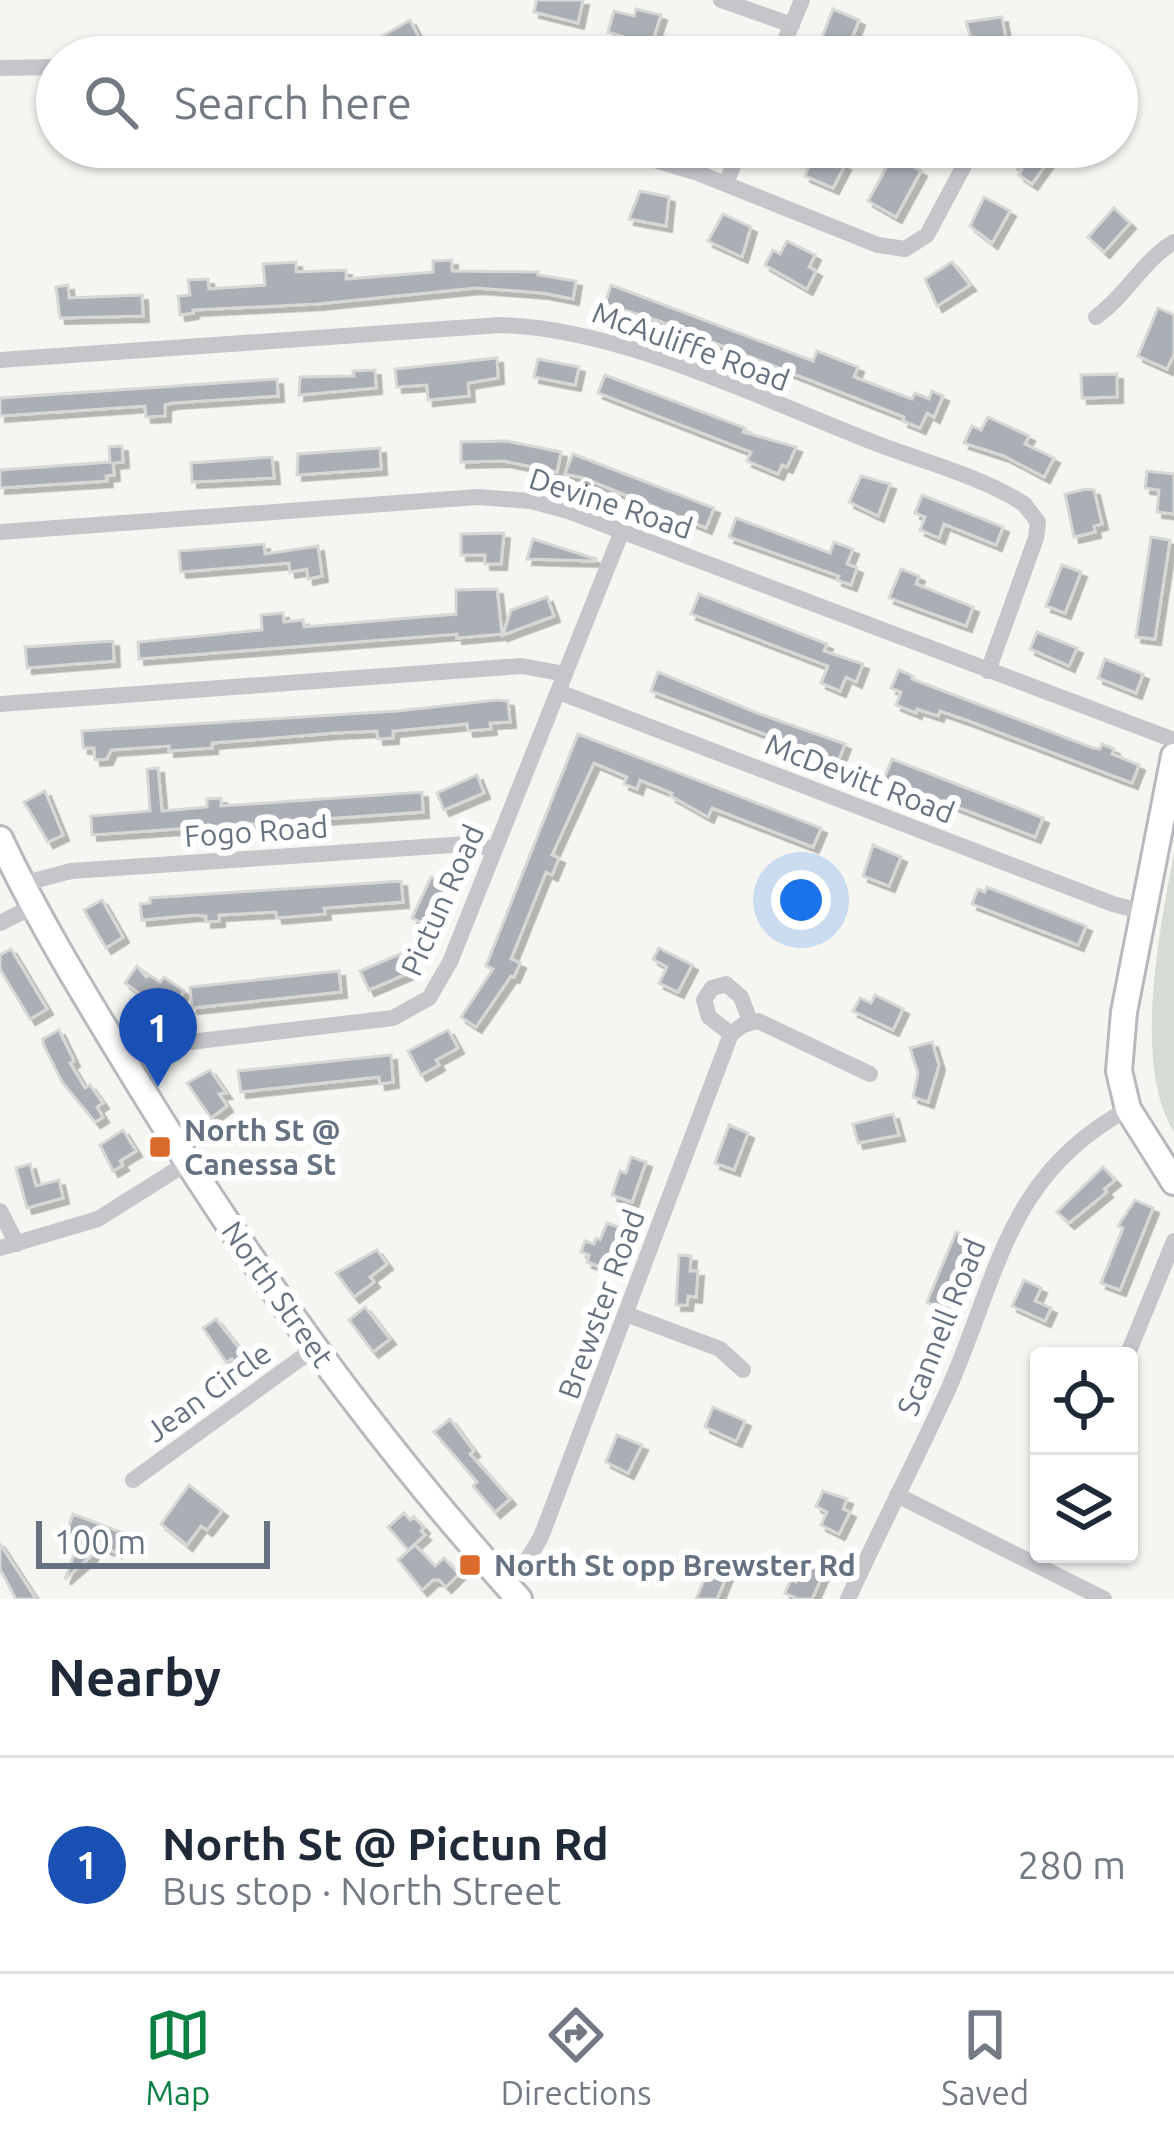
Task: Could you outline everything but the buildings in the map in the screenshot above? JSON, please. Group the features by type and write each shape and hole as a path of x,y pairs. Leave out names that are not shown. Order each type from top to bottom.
{"main road":[{"path":"1174,756 1120,1042 1121,1084 1128,1109 1174,1182"},
{"name":"North Street","path":"0,839 28,895 188,1163 315,1348 444,1514 511,1590"}],"street":[{"path":"721,0 792,25"},
{"path":"787,36 802,0"},
{"path":"0,68 36,67"},
{"path":"677,168 878,245 905,249 927,236 963,168"},
{"path":"726,183 732,168"},
{"path":"1096,317 1122,295 1150,260 1174,242"},
{"name":"McAuliffe Road","path":"0,360 480,326 536,326 604,341 1024,504 1038,522 1036,538 988,671"},
{"name":"Devine Road","path":"0,532 491,497 544,504 1174,740"},
{"name":"Pictun Road","path":"125,1062 173,1044 382,1019 414,1010 441,983 622,531"},
{"name":"McDevitt Road","path":"0,704 522,667 1113,904 1143,911"},
{"name":"Fogo Road","path":"0,923 28,895 71,871 467,844 495,849"},
{"path":"751,1021 731,986 712,988 704,1000 706,1012 731,1034 751,1021 764,1023 870,1074"},
{"name":"Brewster Road","path":"511,1590 542,1537 731,1034"},
{"name":"Scannell Road","path":"848,1599 946,1395 1020,1209 1065,1154 1128,1109"},
{"path":"0,1211 8,1246 98,1220 188,1163"},
{"path":"1130,1347 1174,1241"},
{"path":"626,1313 720,1349 743,1370"},
{"name":"Jean Circle","path":"133,1480 315,1348"},
{"path":"896,1495 1030,1554"},
{"path":"1049,1563 1105,1599"}],"shaded area":[{"path":"1174,852 1174,1132 1161,1104 1152,1034 1157,957"}],"place":[{"name":"North St @ Pictun Rd","path":"158,1087"},
{"name":"North St @ Canessa St","path":"160,1147"},
{"name":"North St opp Brewster Rd","path":"470,1565"}]}
